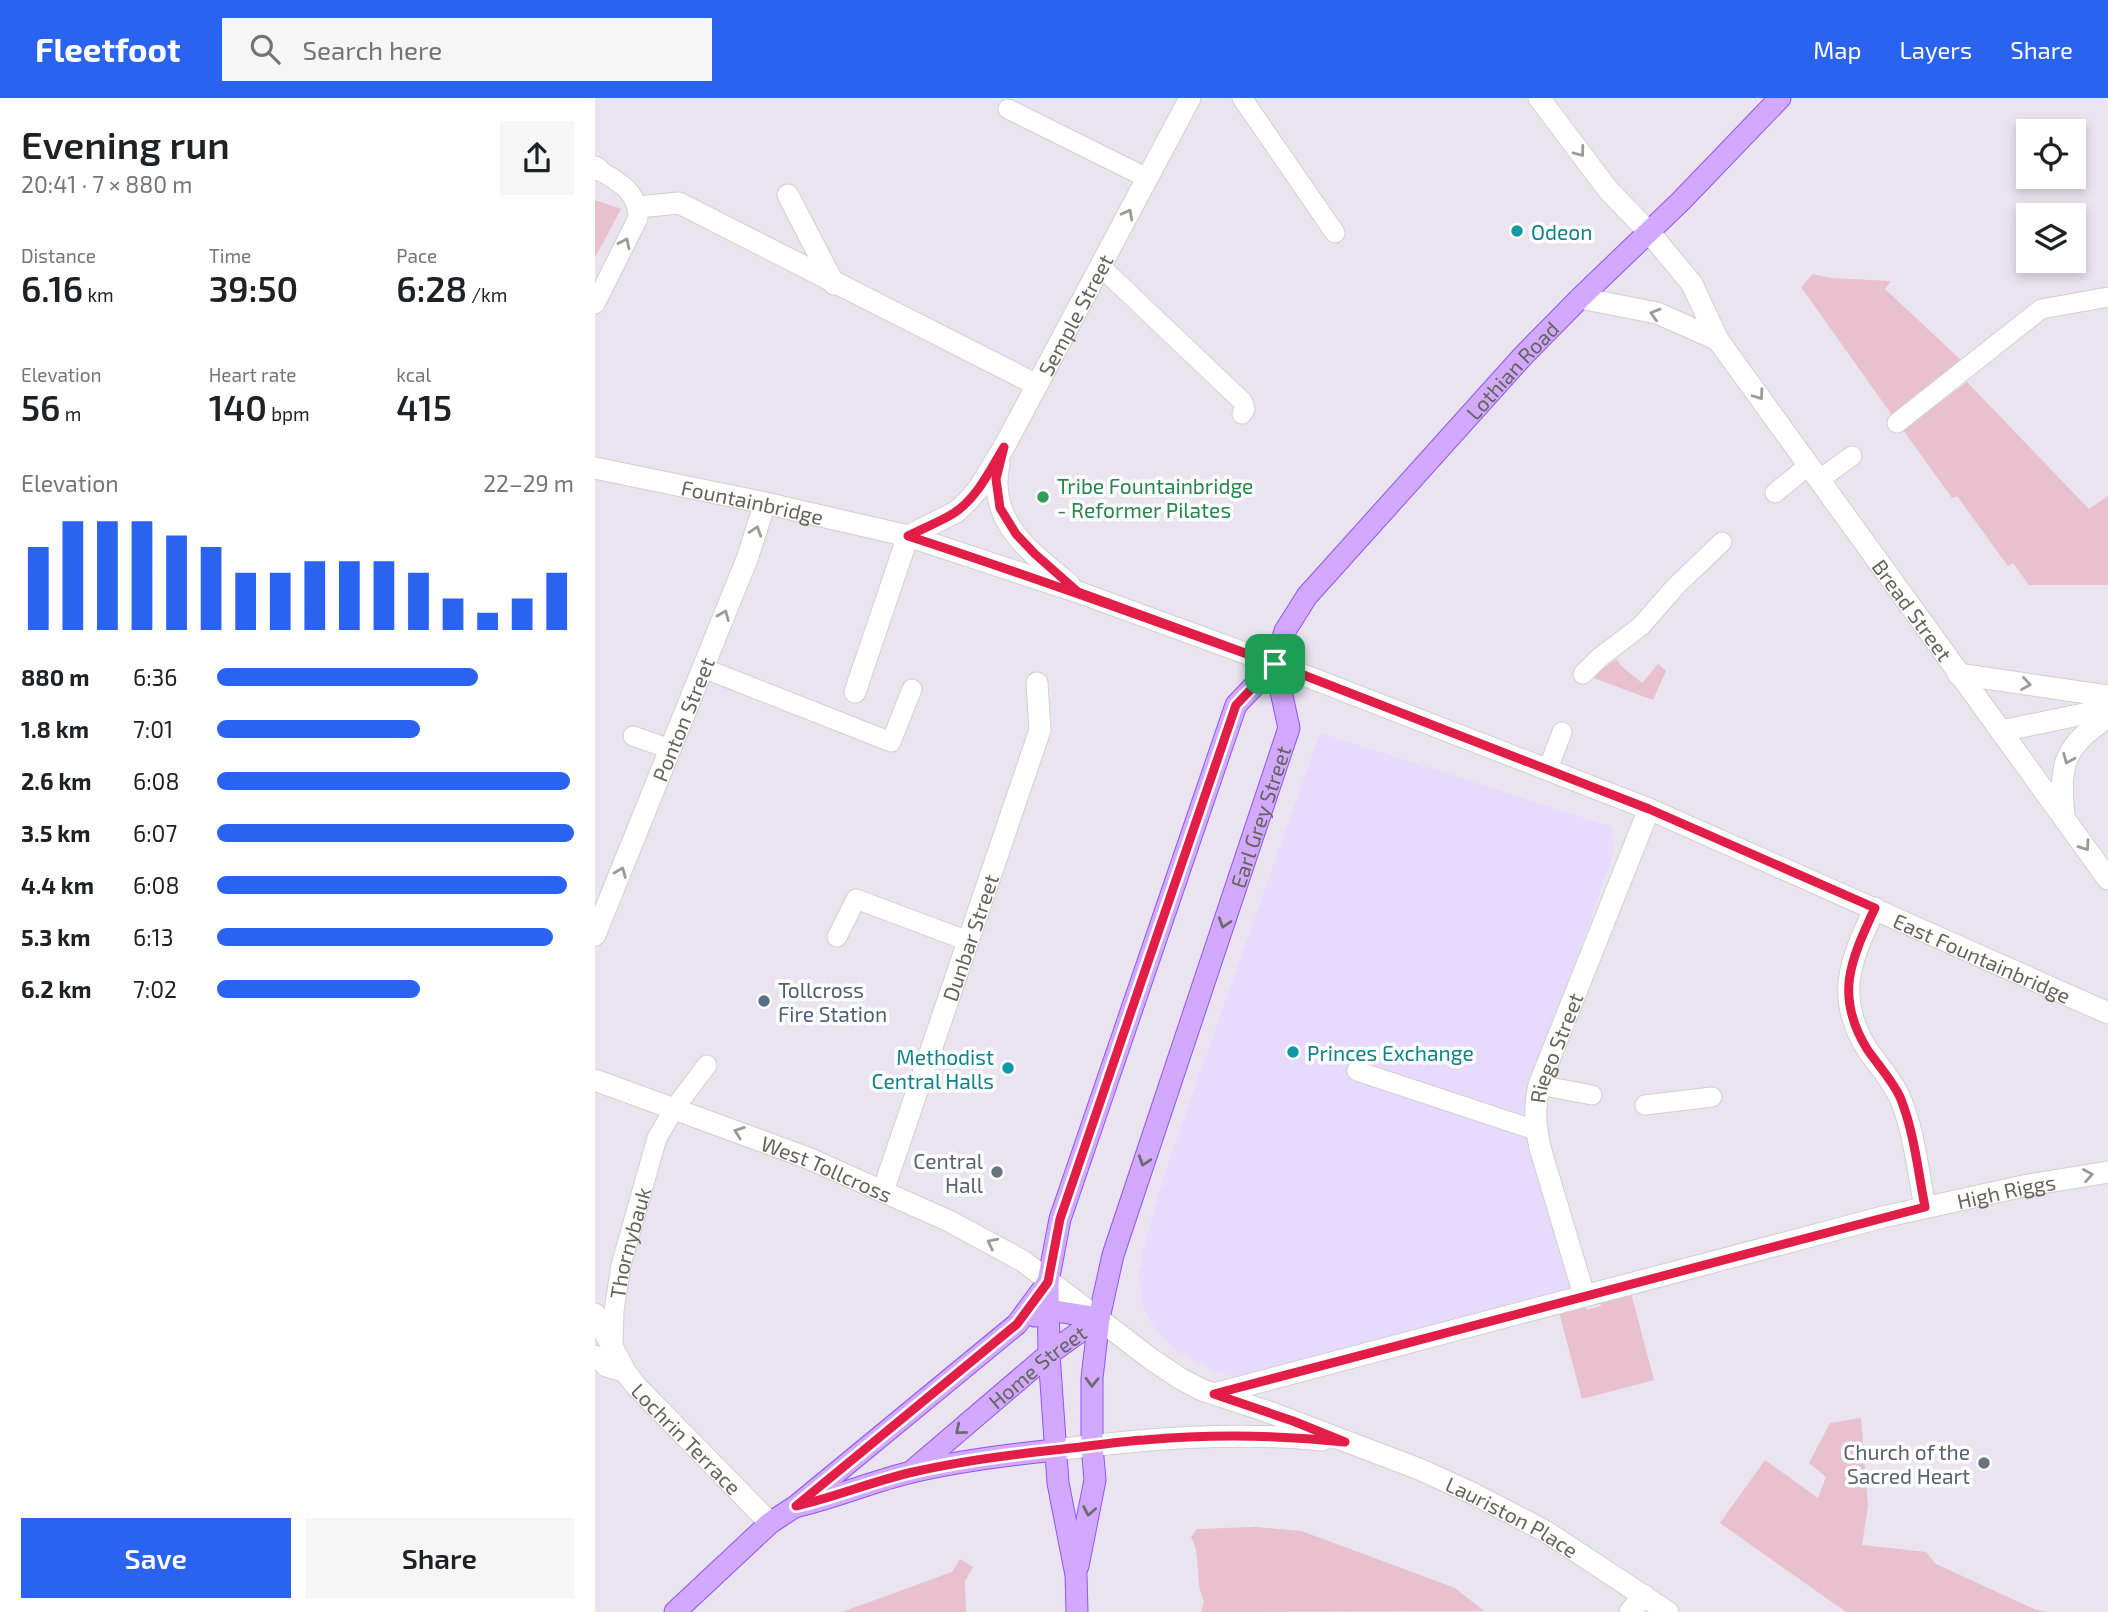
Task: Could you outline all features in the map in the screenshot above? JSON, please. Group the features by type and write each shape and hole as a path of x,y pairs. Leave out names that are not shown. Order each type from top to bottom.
{"main road":[{"name":"Lothian Road","path":"1275,664 1285,631 1307,596 1523,356 1780,98"},
{"path":"1077,1612 1076,1575 1058,1483 1049,1354 1048,1282 1060,1219 1236,705 1275,664"},
{"name":"Earl Grey Street","path":"1076,1575 1095,1480 1091,1378 1099,1318 1113,1255 1289,727 1275,664"},
{"name":"Home Street","path":"675,1612 770,1523 796,1506 1017,1324 1048,1282"},
{"name":"Home Street","path":"1017,1324 1049,1310 1099,1318"},
{"name":"Home Street","path":"910,1472 1049,1354 1099,1318"},
{"name":"Home Street","path":"796,1506 829,1499 910,1472 972,1460 1055,1450"}],"street":[{"name":"Semple Street","path":"908,536 945,518 967,502 979,488 1004,447 1190,98"},
{"name":"Bread Street","path":"1539,98 1609,191 1649,232 1692,284 1718,340 2108,878"},
{"path":"788,195 834,284"},
{"path":"638,207 679,203 1037,386"},
{"name":"Bread Street","path":"1580,298 1657,313 1718,340"},
{"name":"Fountainbridge","path":"1004,447 996,479 1000,508 1016,534 1078,592"},
{"name":"Fountainbridge","path":"595,468 908,536 1078,592 1275,664"},
{"name":"Ponton Street","path":"595,935 747,559 765,503"},
{"path":"855,692 908,536"},
{"name":"East Fountainbridge","path":"1275,664 1649,809 2104,1009"},
{"path":"1958,674 2108,696"},
{"name":"Dunbar Street","path":"883,1191 1040,730 1037,683"},
{"path":"2001,731 2108,709"},
{"path":"2064,817 2061,786 2067,758 2085,733 2108,717"},
{"name":"Riego Street","path":"1584,1296 1535,1130 1534,1107 1538,1085 1649,809"},
{"path":"1875,908 1852,962 1847,989 1848,1003 1857,1030 1899,1095 1908,1122 1925,1207"},
{"name":"West Tollcross","path":"595,1080 778,1146 883,1191 1005,1250 1048,1282"},
{"name":"High Riggs","path":"1214,1394 1883,1217 2028,1185 2108,1172"},
{"name":"Lauriston Place","path":"1048,1282 1171,1374 1214,1394 1419,1469 1496,1505 1545,1531 1668,1612"},
{"name":"Thornybauk","path":"595,1314 604,1350"},
{"name":"Lochrin Terrace","path":"604,1350 770,1523"},
{"name":"Lauriston Place","path":"1055,1450 1205,1436 1296,1437 1345,1442"},
{"path":"1630,1612 1644,1595"}],"lane":[{"path":"1242,98 1335,233"},
{"path":"1008,109 1147,178"},
{"path":"595,304 638,218 634,196 597,168"},
{"path":"1100,266 1243,402 1245,409 1242,414"},
{"path":"1897,423 2041,309 2108,297"},
{"path":"1775,493 1851,456"},
{"path":"1583,674 1599,657 1641,626 1676,586 1722,542"},
{"path":"703,668 891,741 912,689"},
{"path":"1548,769 1562,732"},
{"path":"633,736 670,749"},
{"path":"837,937 856,899 968,942"},
{"name":"Thornybauk","path":"604,1350 614,1311 621,1265 657,1138 674,1109 707,1065"},
{"path":"1357,1071 1535,1130"},
{"path":"1538,1085 1593,1095"},
{"path":"1645,1105 1711,1097"}],"shaded area":[{"path":"595,200 621,209 595,258"},
{"path":"1813,274 1830,278 1891,281 1885,289 1962,361 1892,415 1801,287"},
{"path":"1967,382 2089,509 2108,496 2108,585 2029,585 2013,563 2008,566 1957,496 1952,498 1903,430"},
{"path":"1617,659 1620,665 1642,683 1658,664 1666,671 1653,700 1591,677"},
{"path":"1320,733 1612,827 1613,854 1522,1116 1574,1288 1239,1379 1218,1372 1177,1351 1152,1324 1142,1303 1139,1275 1164,1176"},
{"path":"1631,1293 1654,1380 1582,1399 1559,1312 1585,1305 1587,1310 1601,1306 1600,1301"},
{"path":"1861,1418 1868,1506 1862,1545 1926,1552 1936,1564 2034,1609 2047,1612 1846,1612 1720,1523 1765,1460 1818,1498 1826,1477 1809,1463 1830,1423"},
{"path":"1255,1527 1301,1531 1353,1550 1455,1588 1484,1611 1201,1612 1204,1601 1191,1537 1197,1529"},
{"path":"960,1559 973,1567 965,1581 966,1612 842,1612 952,1572"}],"place":[{"name":"Odeon","path":"1517,231"},
{"name":"Tribe Fountainbridge - Reformer Pilates","path":"1043,497"},
{"name":"Tollcross Fire Station","path":"764,1001"},
{"name":"Princes Exchange","path":"1293,1052"},
{"name":"Methodist Central Halls","path":"1008,1068"},
{"name":"Central Hall","path":"997,1172"},
{"name":"Church of the Sacred Heart","path":"1984,1463"}],"route":[{"path":"1275,664 1078,592 1016,534 1000,508 996,495 996,479 1004,447 979,488 967,502 956,512 908,536 1078,592 1229,648 1275,664 1236,705 1060,1219 1048,1282 1017,1324 796,1506 829,1499 910,1472 1024,1453 1205,1436 1296,1437 1345,1442 1214,1394 1925,1207 1908,1122 1899,1095 1857,1030 1848,1003 1847,989 1852,962 1875,908 1649,809 1275,664"}]}
